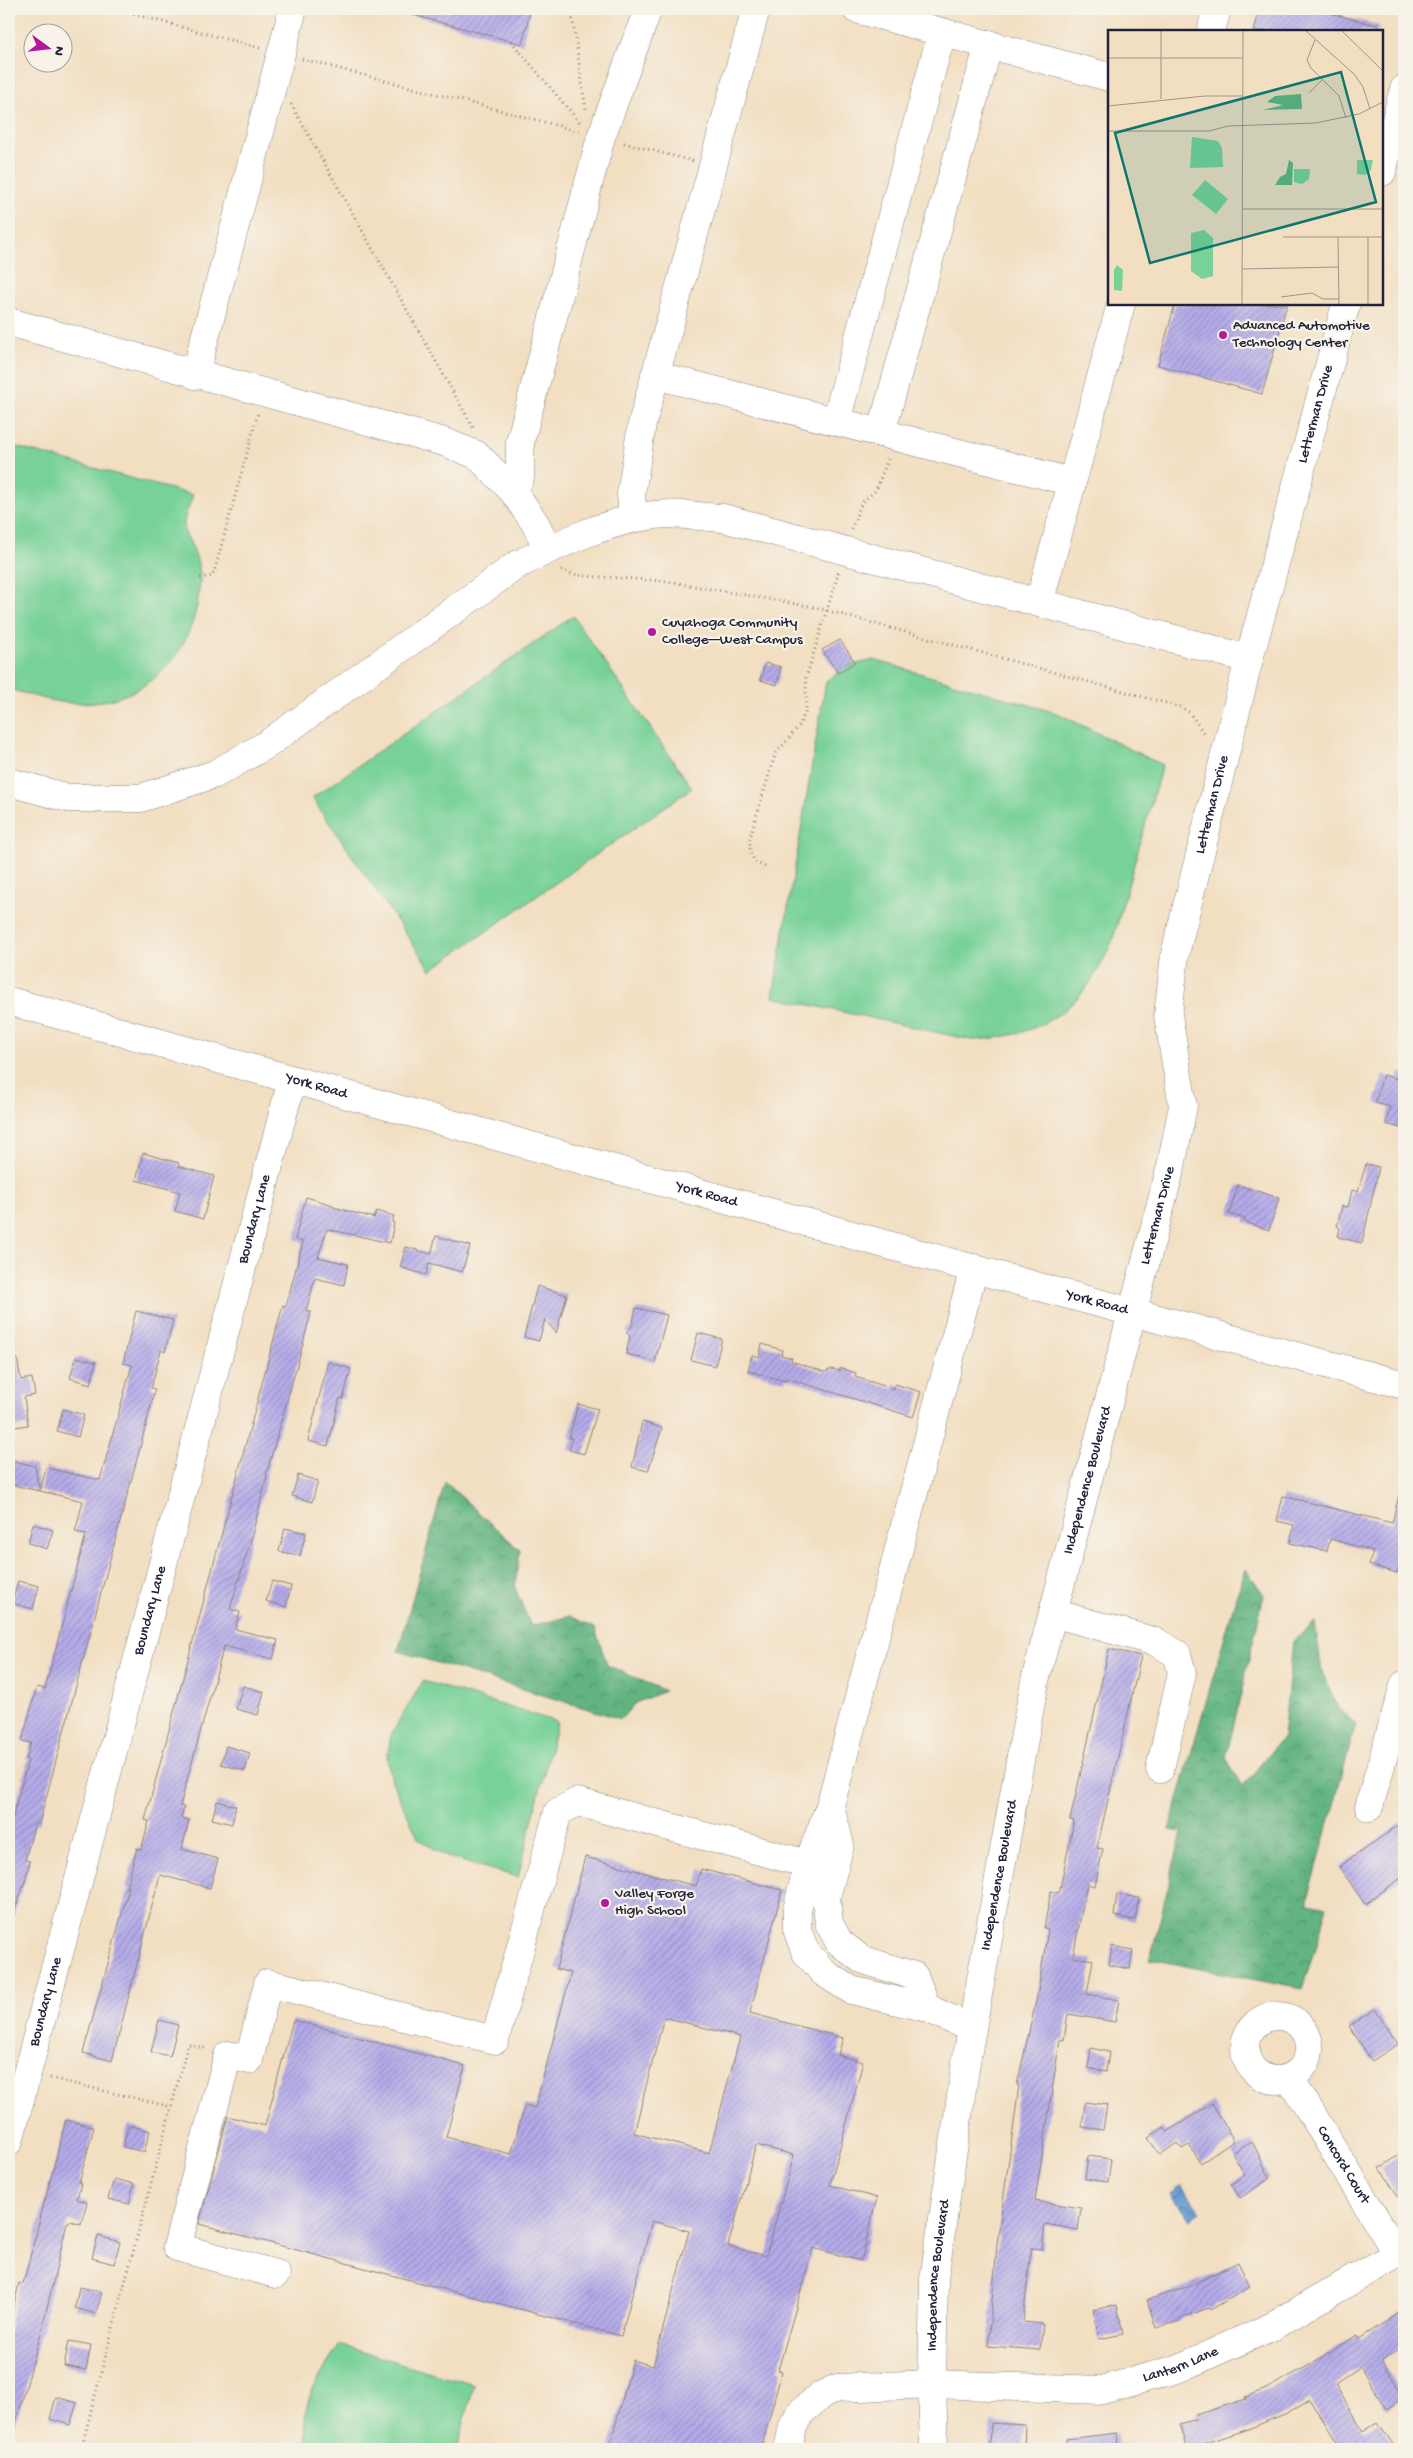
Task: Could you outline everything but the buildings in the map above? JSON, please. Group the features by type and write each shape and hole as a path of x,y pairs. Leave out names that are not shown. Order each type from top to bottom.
{"street":[{"path":"195,374 293,9"},
{"path":"513,491 520,478 520,442 595,135 648,9"},
{"path":"633,518 631,494 640,432 756,9"},
{"path":"856,9 1108,77"},
{"path":"1211,30 1217,9"},
{"path":"836,422 942,32"},
{"path":"880,433 989,44"},
{"path":"1383,168 1404,90"},
{"path":"1039,603 1121,305"},
{"name":"Letterman Drive","path":"1134,1312 1171,1166 1182,1106 1168,1015 1175,954 1249,659 1346,305"},
{"path":"9,322 263,394 444,442 477,455 513,491 535,523 548,549"},
{"path":"655,374 1072,482"},
{"path":"9,782 68,798 141,798 215,774 266,745 517,565 561,542 633,518 656,515 723,518 1249,659"},
{"name":"York Road","path":"9,1001 1134,1312 1404,1384"},
{"name":"Boundary Lane","path":"9,2141 292,1080"},
{"path":"972,2029 927,2008 851,1990 824,1973 805,1951 797,1929 798,1910 808,1864 830,1806 974,1268"},
{"name":"Independence Boulevard","path":"934,2449 932,2384 934,2279 972,2029 1036,1677 1134,1312"},
{"path":"1053,1613 1156,1642 1177,1654 1182,1674 1160,1769"},
{"path":"1369,1807 1404,1685"},
{"path":"276,2274 176,2247 228,2055 249,2060 268,1983 495,2040 558,1812 577,1802 808,1864"},
{"path":"830,1806 840,1845 826,1897 828,1923 838,1942 861,1959 914,1976 927,2008"},
{"name":"Concord Court","path":"1290,2078 1400,2252"},
{"name":"Lantern Lane","path":"788,2449 794,2426 802,2411 822,2394 837,2388 932,2384 1102,2390 1177,2369 1273,2326 1400,2252"}],"path":[{"path":"114,9 278,65 595,135 700,163"},
{"path":"572,9 595,135"},
{"path":"510,41 595,135"},
{"path":"278,65 474,426 477,455"},
{"path":"200,578 213,576 263,394"},
{"path":"848,538 862,502 876,490 886,467"},
{"path":"548,549 556,565 572,574 665,581 827,610 1180,708 1189,712 1204,733"},
{"path":"765,867 755,862 750,852 750,837 775,755 799,726 806,711 806,678 841,563"},
{"path":"81,2449 188,2044 228,2055"},
{"path":"45,2076 172,2106"}],"green space":[{"path":"9,445 193,495 184,528 197,560 200,578 197,604 190,628 179,650 165,668 147,683 126,694 102,701 67,703 9,689"},
{"path":"573,616 692,788 431,970 312,798"},
{"path":"874,660 1057,713 1162,765 1113,939 1090,983 1076,1000 1060,1014 1042,1024 998,1038 972,1040 773,997 826,681 848,666"},
{"path":"445,1482 520,1550 515,1588 531,1626 570,1616 595,1628 607,1665 665,1691 635,1703 621,1719 398,1651"},
{"path":"1246,1569 1264,1595 1226,1758 1243,1786 1283,1737 1293,1641 1315,1623 1322,1672 1339,1710 1356,1724 1307,1903 1328,1907 1302,1989 1150,1959 1182,1832 1169,1830 1237,1594"},
{"path":"423,1681 557,1722 518,1877 447,1857 418,1838 392,1781 387,1758 391,1735"},
{"path":"340,2345 474,2385 457,2449 311,2449 306,2435 307,2407 317,2381"}],"water":[{"path":"1182,2185 1201,2212 1190,2220 1171,2193"}],"place":[{"name":"Advanced Automotive Technology Center","path":"1223,335"},
{"name":"Cuyahoga Community College—West Campus","path":"652,632"},
{"name":"Valley Forge High School","path":"605,1903"}]}
